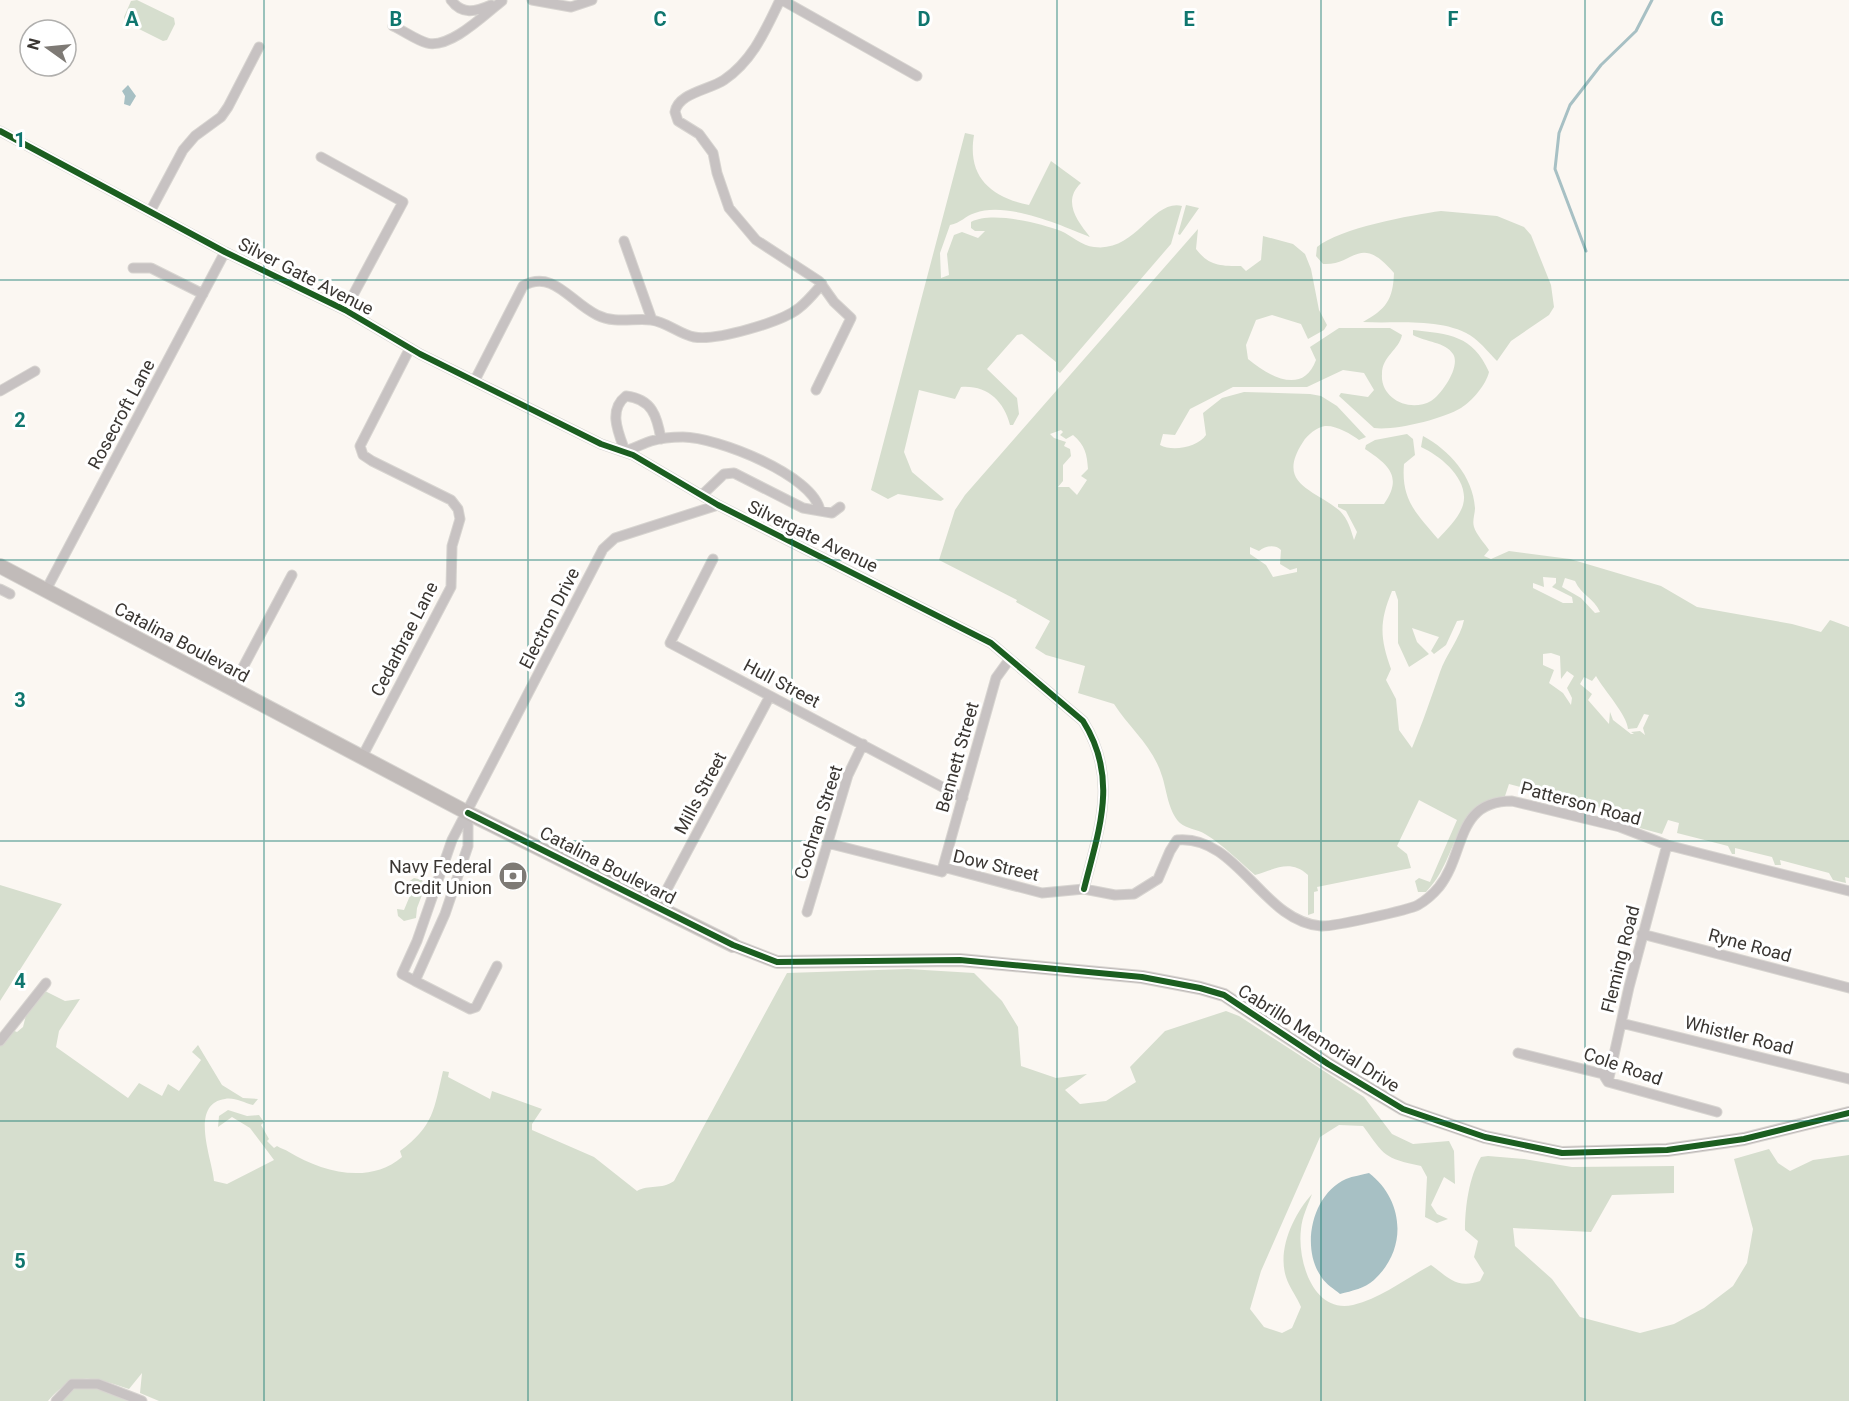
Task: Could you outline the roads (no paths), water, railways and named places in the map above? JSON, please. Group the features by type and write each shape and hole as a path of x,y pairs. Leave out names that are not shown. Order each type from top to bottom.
{"main road":[{"name":"Catalina Boulevard","path":"0,566 468,813 733,945"},
{"name":"Cabrillo Memorial Drive","path":"733,945 777,962 960,960 1142,977 1200,988 1224,995 1328,1065 1403,1109 1485,1137 1562,1153 1667,1150 1744,1138 1849,1113"}],"street":[{"path":"451,0 460,10 471,12 503,0"},
{"path":"393,26 426,42 441,44 469,27 503,0"},
{"path":"532,0 571,7 592,0"},
{"path":"816,390 851,318 834,302 822,284 756,240 729,208 713,153 699,134 678,121 675,112 680,101 722,81 745,63 757,46 781,0 917,76"},
{"path":"151,210 183,150 195,136 222,117 259,47"},
{"name":"Silver Gate Avenue","path":"0,131 151,210 225,252 345,310 410,348 601,444"},
{"path":"321,157 404,202 345,310"},
{"path":"624,241 652,320"},
{"name":"Rosecroft Lane","path":"46,590 225,252"},
{"path":"133,267 151,268 203,294"},
{"path":"475,380 523,286 534,280 547,279 598,316 619,321 652,320 680,333 698,337 716,335 777,320 799,308 822,284"},
{"name":"Cedarbrae Lane","path":"362,757 451,587 452,546 460,519 458,509 451,500 363,455 360,446 410,348"},
{"path":"0,391 35,371"},
{"path":"661,439 657,414 647,402 626,396 618,402 614,411 623,451 661,439 686,437 769,462 798,481 819,504 820,511"},
{"name":"Silvergate Avenue","path":"601,444 633,455 717,505 991,643 1009,660"},
{"path":"702,495 724,474 734,473 803,508 832,513 840,507"},
{"name":"Electron Drive","path":"468,813 468,846 445,914 415,981 402,974 417,941 452,840 603,549 615,537 717,505"},
{"name":"Hull Street","path":"713,559 670,643 963,798"},
{"path":"232,688 292,575"},
{"path":"0,589 10,594"},
{"path":"1009,660 1083,721 1093,737 1104,778 1104,806 1084,889"},
{"name":"Bennett Street","path":"943,867 996,678 1009,660"},
{"name":"Mills Street","path":"658,906 770,696"},
{"name":"Cochran Street","path":"807,912 848,775 863,744"},
{"name":"Patterson Road","path":"1158,879 1170,851 1178,840 1194,838 1217,851 1294,918 1321,926 1417,906 1439,886 1480,807 1497,801 1512,801 1620,827 1667,845 1849,891"},
{"name":"Dow Street","path":"827,843 942,872 943,867 1042,892 1084,889 1115,895 1134,894 1158,879"},
{"name":"Fleming Road","path":"1608,1082 1642,934 1667,845"},
{"name":"Ryne Road","path":"1642,934 1849,988"},
{"path":"415,981 461,1007 470,1009 476,1007 497,966"},
{"path":"0,1041 46,983"},
{"name":"Whistler Road","path":"1621,1023 1849,1079"},
{"name":"Cole Road","path":"1518,1053 1603,1074 1608,1082 1717,1112"},
{"path":"56,1401 72,1384 98,1384 142,1401"}],"water":[{"path":"128,85 136,96 130,106 124,104 125,96 122,91"},
{"path":"1369,1173 1381,1184 1395,1211 1397,1240 1385,1268 1374,1280 1362,1287 1340,1294 1324,1280 1315,1266 1311,1237 1313,1223 1318,1209 1334,1186 1346,1179"}],"waterway":[{"path":"1586,251 1555,169 1559,133 1570,105 1601,65 1636,31 1652,0"}],"place":[{"name":"Navy Federal Credit Union","path":"513,876"}]}
